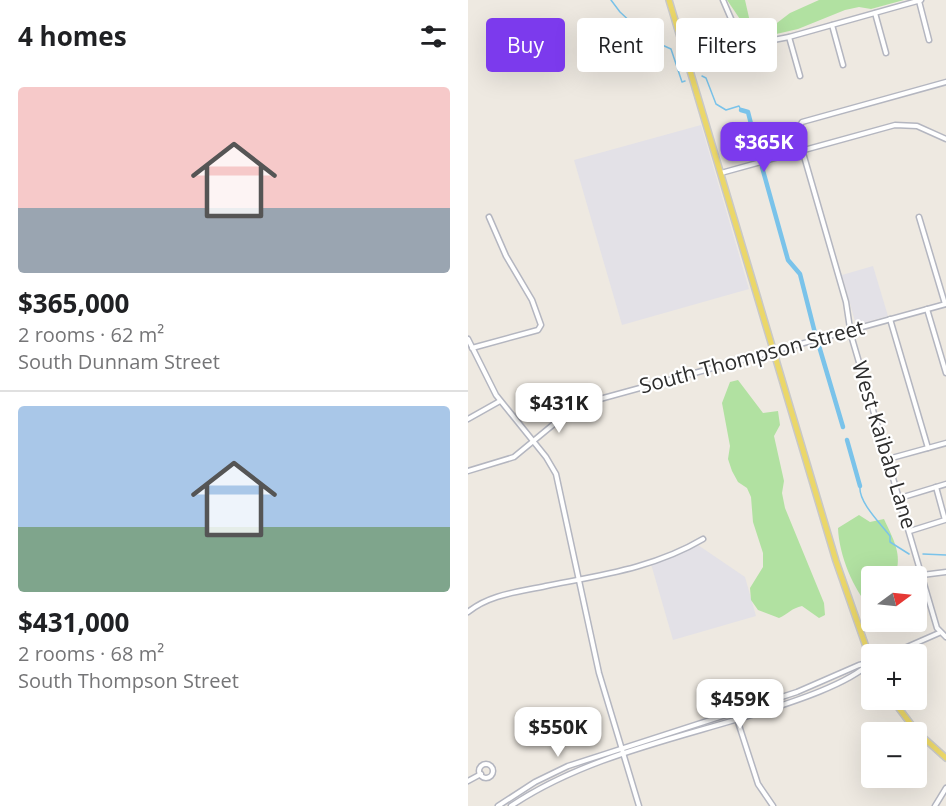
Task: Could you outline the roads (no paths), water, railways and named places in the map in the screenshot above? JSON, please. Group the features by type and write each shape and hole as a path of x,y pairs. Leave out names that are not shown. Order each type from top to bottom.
{"main road":[{"path":"669,0 676,24"},
{"path":"690,72 846,596 864,644"},
{"path":"900,710 909,723 946,758"}],"street":[{"path":"723,0 731,18"},
{"path":"777,39 920,0 930,40"},
{"path":"875,13 886,52"},
{"path":"832,25 843,65"},
{"path":"789,37 800,76"},
{"name":"West Kaibab Lane","path":"920,566 849,330 846,302 797,132 802,122 946,82"},
{"path":"720,174 904,124 917,126 946,139"},
{"path":"472,348 538,330 541,325 532,300 506,256 489,217"},
{"path":"919,217 946,304"},
{"name":"South Thompson Street","path":"468,471 514,457 566,414 589,402 946,304"},
{"path":"927,309 946,373"},
{"path":"890,319 928,448"},
{"path":"468,339 500,401 550,463 558,480 595,654 639,806"},
{"path":"940,354 946,352"},
{"path":"468,418 500,401"},
{"path":"888,459 946,443"},
{"path":"900,498 946,484"},
{"path":"910,531 945,520 936,487"},
{"path":"468,612 496,597 656,563 703,539"},
{"path":"927,574 946,572"},
{"name":"West Kaibab Lane","path":"927,592 939,633"},
{"path":"914,644 939,633 946,637"},
{"path":"498,806 555,772 621,748 797,692 861,665"},
{"path":"511,806 558,778 807,696 861,670"},
{"path":"735,713 758,784 773,806"},
{"path":"468,781 480,774"},
{"path":"935,806 946,788"}],"waterway":[{"path":"611,0 620,12 649,39 671,49 682,82 685,81"},
{"path":"702,76 706,78 716,104 726,110 739,106 741,110"},
{"path":"741,110 748,112 760,159"},
{"path":"762,167 788,260 800,274 815,333"},
{"path":"819,346 843,427"},
{"path":"847,440 860,486"},
{"path":"860,486 863,499 890,536 890,542 909,554"},
{"path":"923,554 946,555"}]}
